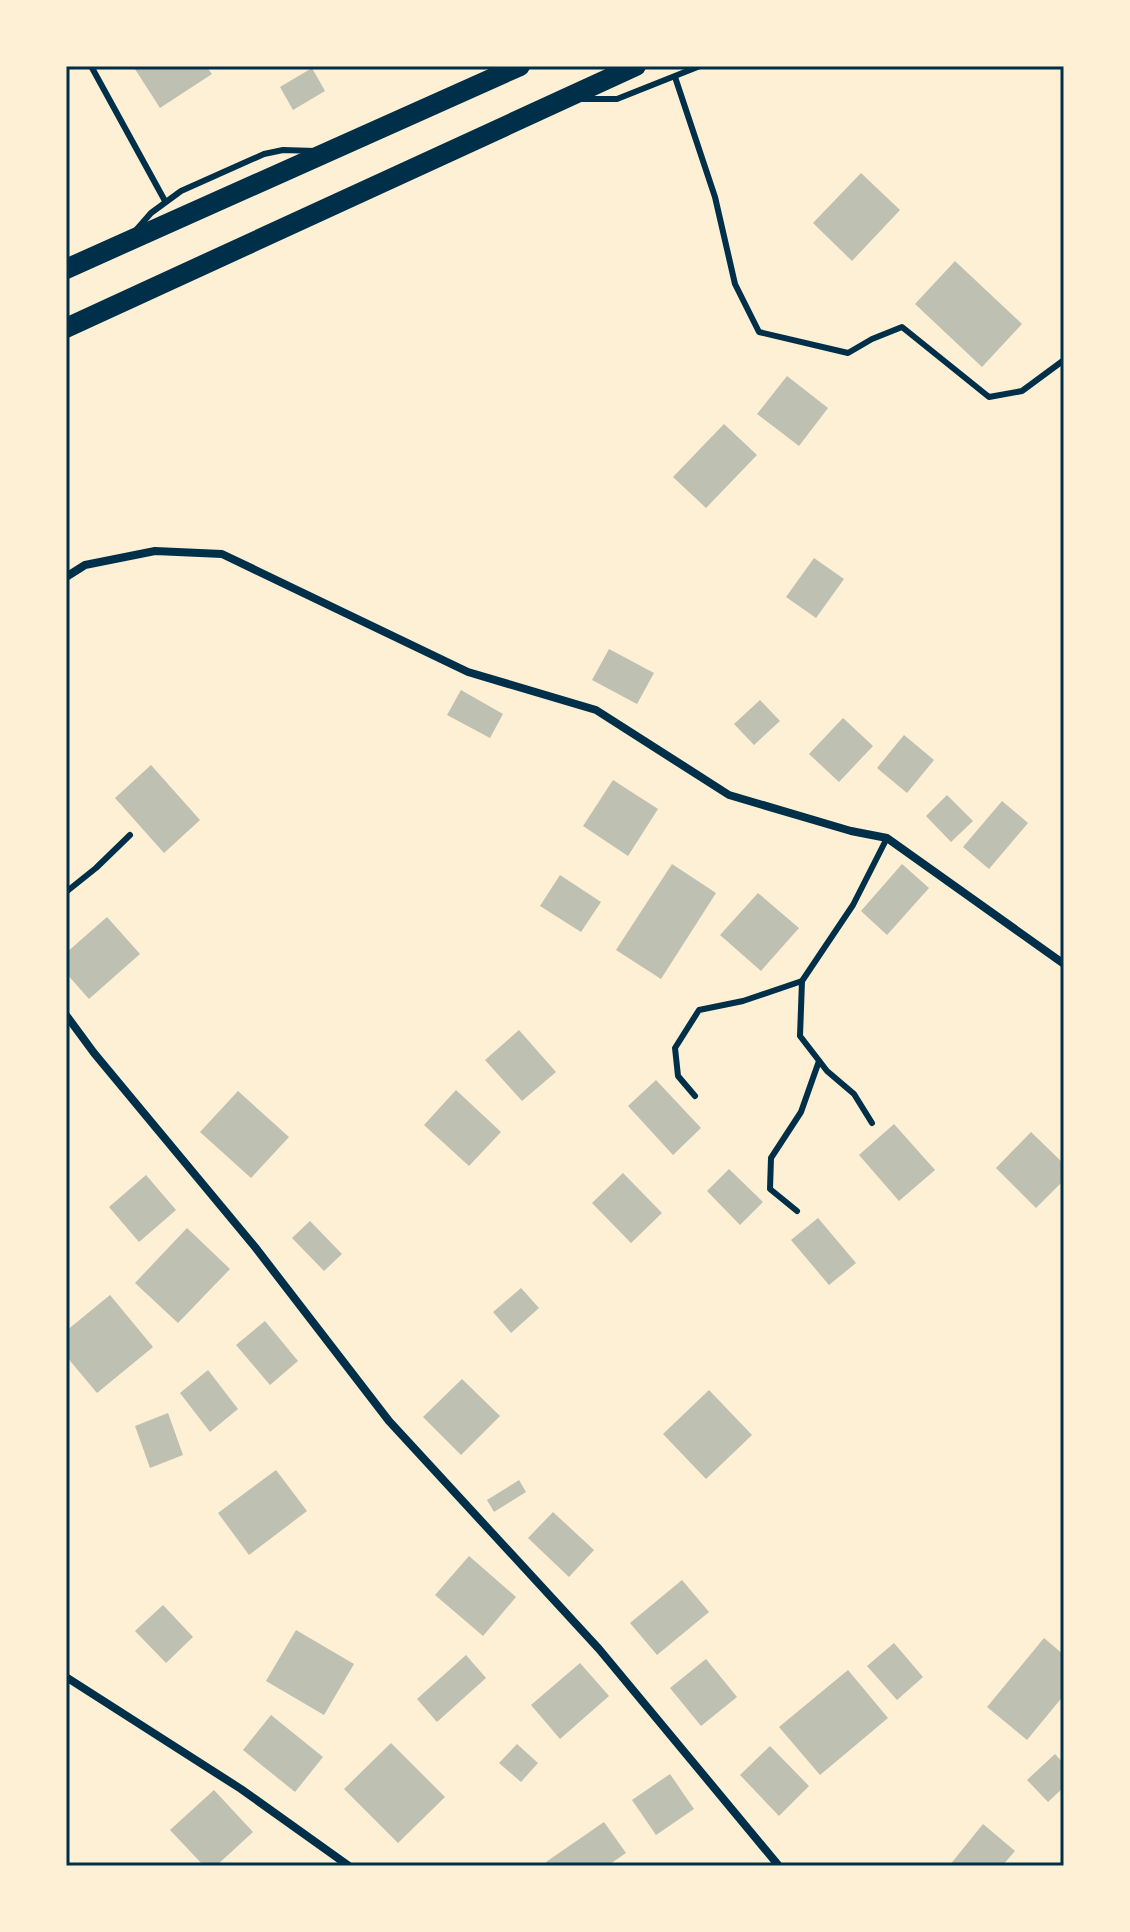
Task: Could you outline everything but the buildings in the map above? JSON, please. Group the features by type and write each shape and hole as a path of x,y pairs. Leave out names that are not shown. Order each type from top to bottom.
{"main road":[{"path":"66,269 520,66"},
{"path":"66,328 636,66"}],"street":[{"path":"66,577 85,565 155,551 222,554 468,672 596,710 729,795 851,831 887,838 1064,964"},
{"path":"66,1015 255,1247 389,1421 599,1649 779,1866"},
{"path":"66,1677 241,1789 349,1866"}],"lane":[{"path":"91,66 165,201"},
{"path":"563,99 617,99 700,66"},
{"path":"675,77 715,197 735,284 759,332 848,353 902,327 989,397 1022,391 1064,360"},
{"path":"127,242 165,201 264,154 304,149 327,153"},
{"path":"66,892 130,835"},
{"path":"872,1123 854,1094 819,1061 800,1036 802,981 853,905 887,838"},
{"path":"695,1096 678,1076 675,1048 699,1010 743,1001 802,981"},
{"path":"797,1211 770,1189 771,1158 801,1112 819,1061"}]}
